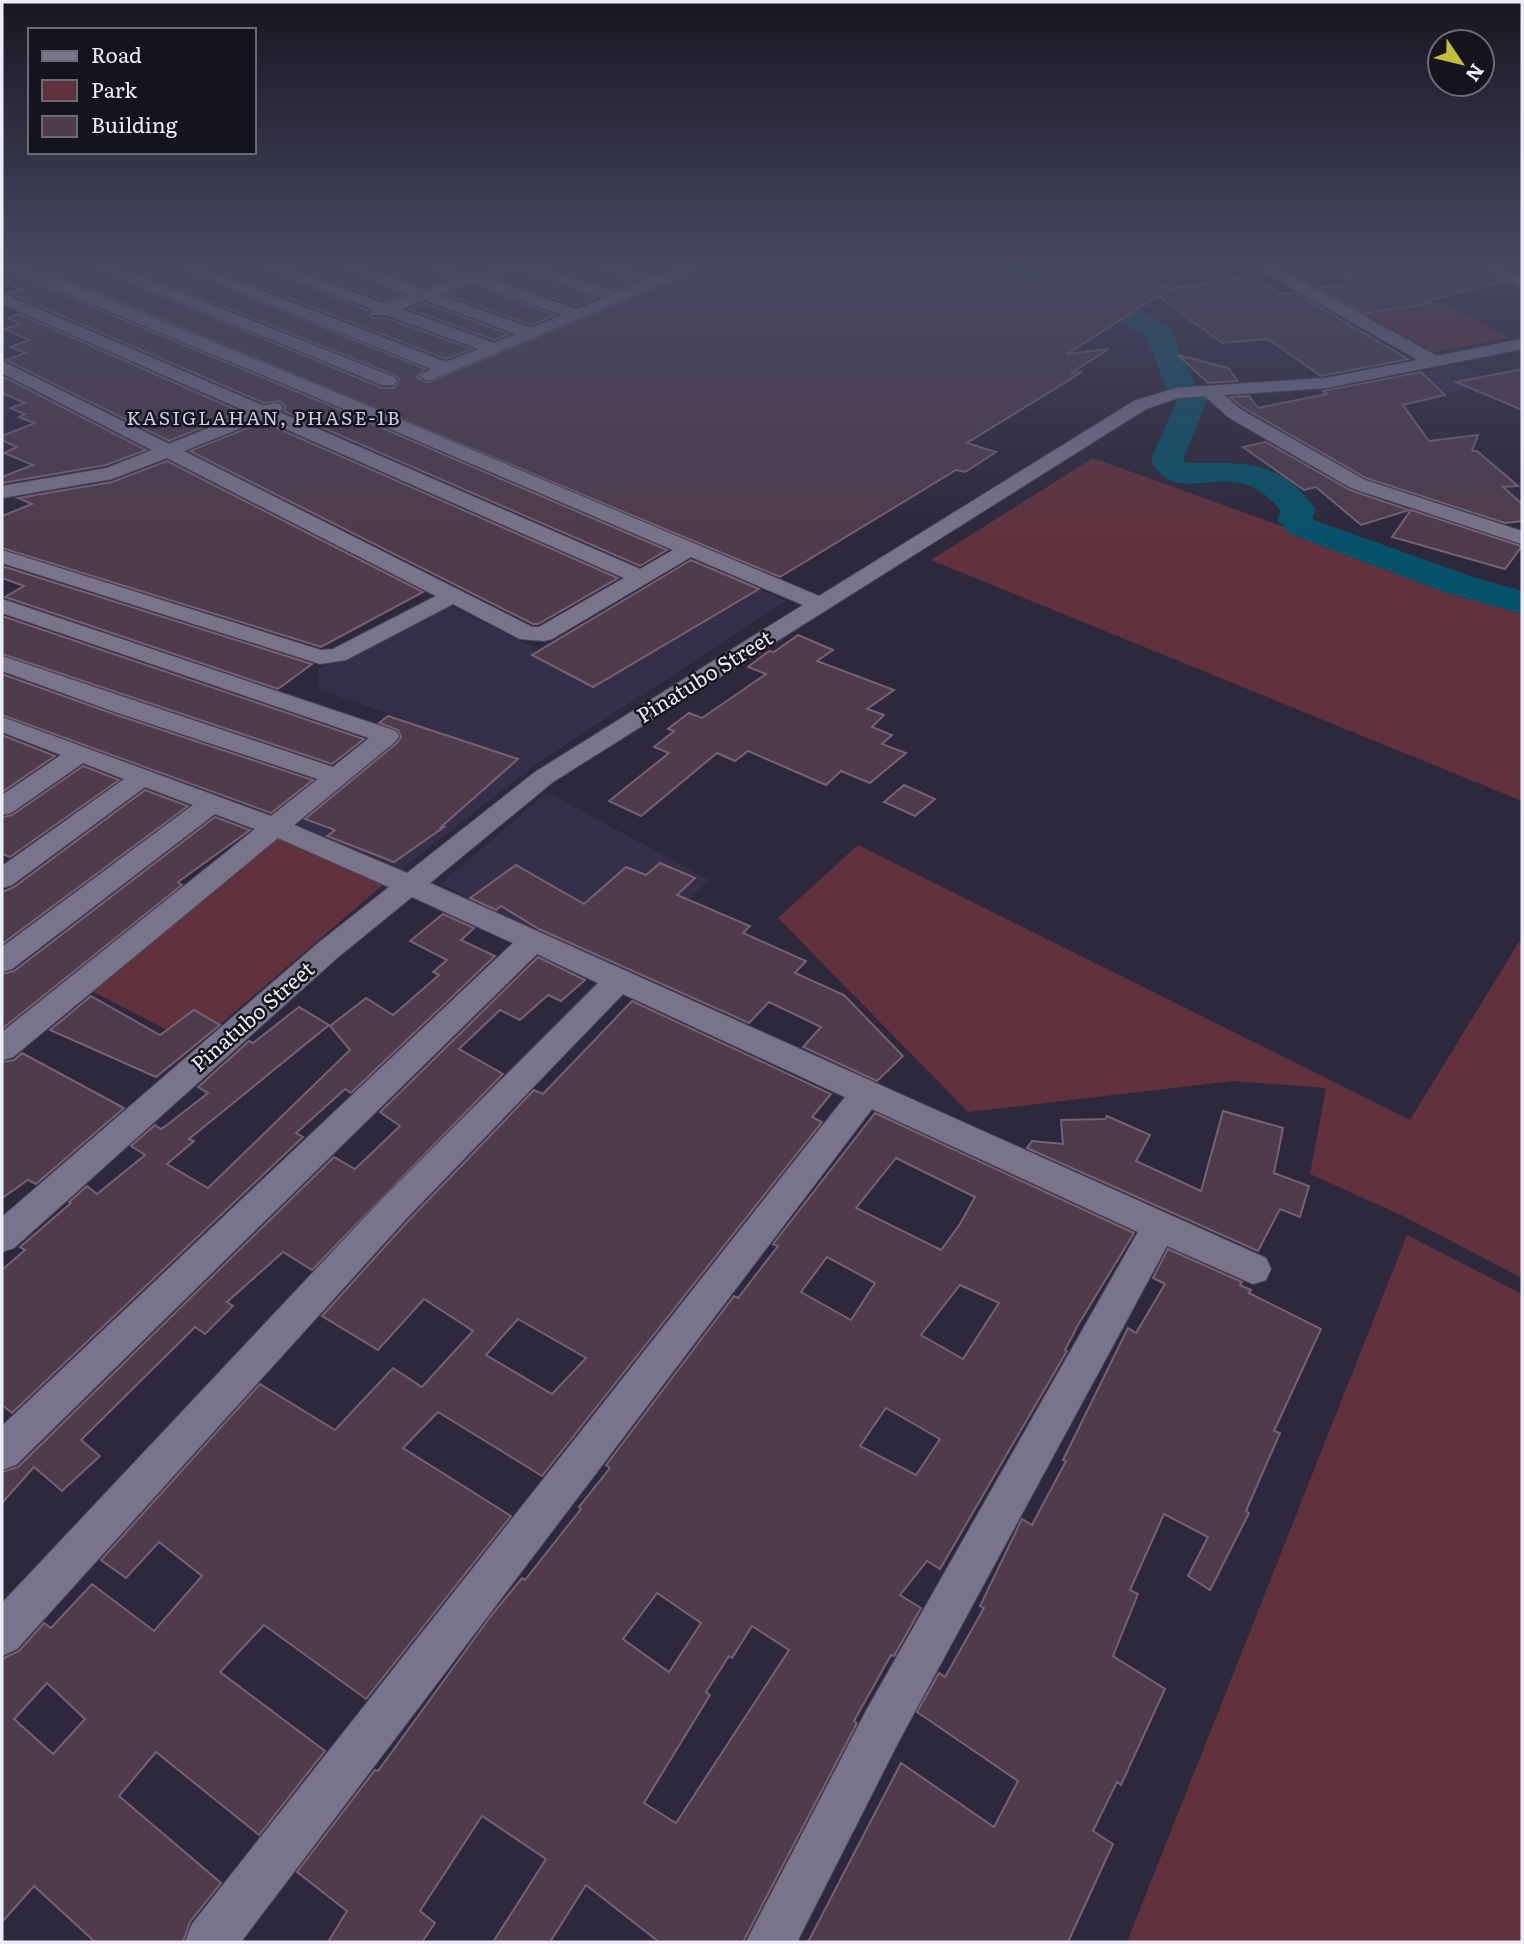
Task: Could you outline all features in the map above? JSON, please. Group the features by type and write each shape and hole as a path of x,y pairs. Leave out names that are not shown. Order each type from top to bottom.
{"street":[{"path":"129,353 640,577"},
{"path":"222,353 821,605"},
{"path":"316,353 388,381"},
{"path":"405,353 445,368"},
{"path":"428,376 480,353"},
{"path":"1418,353 1437,363"},
{"name":"Pinatubo Street","path":"2,1238 327,951 544,777 1140,405 1164,396 1208,390 1326,383 1483,353"},
{"path":"2,366 452,596 536,635 544,634 688,550"},
{"path":"2,390 30,380"},
{"path":"1208,390 1234,413 1357,484 1522,538"},
{"path":"2,492 112,473 317,391"},
{"path":"2,556 320,657 338,655 452,596"},
{"path":"2,606 387,736 2,1049"},
{"path":"2,663 124,707 338,777"},
{"path":"2,724 277,828 408,884 1253,1269"},
{"path":"2,750 27,734"},
{"path":"2,807 81,754"},
{"path":"2,879 143,776"},
{"path":"2,962 213,803"},
{"path":"2,1452 534,940"},
{"path":"2,1634 394,1209 620,979"},
{"path":"210,1942 866,1093"},
{"path":"771,1942 883,1725 1159,1227"}],"shaded area":[{"path":"1462,364 1497,384 1450,393 1415,373"},
{"path":"693,561 786,601 536,764 402,869 288,823 409,721 318,689 319,669 445,604 538,649"},
{"path":"547,792 709,880 616,971 441,884"}],"green space":[{"path":"1093,458 1522,613 1522,801 931,560"},
{"path":"277,838 384,884 196,1045 88,989"},
{"path":"858,845 1410,1120 1522,937 1522,1278 1403,1216 1310,1174 1326,1088 1233,1081 968,1112 778,918"},
{"path":"1407,1235 1522,1294 1522,1942 1127,1942"}],"building":[{"path":"26,353 107,353 241,412 169,441 6,360"},
{"path":"147,353 203,353 667,550 640,566 284,411 285,406 280,401 264,403"},
{"path":"242,353 298,353 382,388 394,388 399,379 395,375 339,353 385,353 425,369 417,377 427,383 499,353 1103,353 1071,373 1082,372 967,443 996,452 965,472 956,470 780,577"},
{"path":"430,353 462,353 446,359"},
{"path":"1288,353 1397,353 1408,359 1321,376"},
{"path":"1178,355 1228,368 1238,381 1208,383"},
{"path":"1522,369 1522,410 1456,382"},
{"path":"1421,372 1445,395 1403,405 1429,441 1478,435 1472,451 1477,451 1518,486 1503,487 1522,504 1522,521 1505,523 1366,478 1242,407 1230,397 1249,396 1258,408 1327,394 1323,391"},
{"path":"6,378 146,450 106,465 2,483 2,477 33,465 4,453 17,447 2,440 2,436 35,423 19,417 25,414 10,408 25,403 2,393 2,379"},
{"path":"263,422 618,578 538,624 533,624 190,451"},
{"path":"1266,442 1350,490 1409,510 1361,525 1316,487 1304,490 1243,447"},
{"path":"167,461 423,592 321,647 2,548 2,516 32,504 18,498 112,482"},
{"path":"1411,510 1522,546 1505,569 1392,537"},
{"path":"691,560 759,589 593,687 532,655"},
{"path":"2,566 312,664 278,689 5,597 24,586 2,578"},
{"path":"2,616 364,739 332,764 2,654"},
{"path":"798,635 833,650 817,661 894,690 867,709 884,715 872,727 892,735 882,744 906,753 870,783 841,771 826,785 748,751 735,761 717,753 641,816 609,801 669,753 654,747 674,731 668,729 689,713 702,718 766,674 748,667 769,651 774,652"},
{"path":"2,674 313,780 271,813 2,715"},
{"path":"388,716 518,759 441,827 444,827 394,862 327,836 335,830 305,819 398,742 401,737 398,730 379,723"},
{"path":"2,735 55,756 2,792"},
{"path":"83,766 119,780 10,857 2,854 2,817 12,815"},
{"path":"904,785 935,799 915,816 884,802"},
{"path":"145,790 188,806 2,944 2,892 14,887"},
{"path":"215,817 250,830 178,882 182,885 2,1029 2,974 14,971"},
{"path":"660,863 695,878 677,895 750,926 743,933 806,961 795,973 844,995 903,1056 877,1081 803,1047 821,1027 769,1002 749,1023 539,929 501,906 496,910 470,898 516,865 584,904 626,867 646,875"},
{"path":"443,914 474,928 461,940 495,956 351,1093 345,1089 296,1133 303,1137 12,1413 2,1405 2,1270 25,1250 20,1247 87,1186 97,1194 145,1155 131,1146 155,1125 161,1129 208,1093 198,1087 249,1041 253,1043 299,1007 329,1025 189,1139 194,1141 167,1164 208,1188 350,1050 330,1026 366,998 393,1015 439,975 433,972 447,960 410,941"},
{"path":"538,957 585,980 561,1001 548,995 520,1020 500,1010 459,1049 503,1074 312,1270 283,1252 227,1302 233,1306 205,1334 195,1327 81,1440 100,1456 62,1491 34,1467 2,1503 2,1472 18,1467 334,1157 355,1169 400,1126 380,1112"},
{"path":"91,996 160,1035 194,1010 220,1025 156,1077 50,1030"},
{"path":"632,1001 831,1094 812,1117 822,1122 542,1476 438,1412 403,1448 511,1516 366,1699 264,1625 220,1672 325,1751 259,1835 156,1752 119,1796 221,1883 190,1922 183,1942 95,1942 34,1886 2,1922 2,1659 19,1651 44,1623 51,1628 92,1584 154,1631 202,1576 159,1542 126,1578 101,1560 260,1384 335,1430 393,1368 422,1387 473,1331 424,1299 378,1350 322,1316 408,1221 534,1090 543,1094","holes":["518,1319 586,1358 552,1394 486,1355","47,1683 85,1719 53,1754 14,1719"]},
{"path":"22,1053 124,1108 36,1184 28,1180 2,1198 2,1062 14,1060"},
{"path":"1223,1111 1283,1128 1274,1173 1309,1186 1300,1217 1280,1209 1258,1251 1027,1148 1032,1141 1063,1144 1061,1120 1105,1119 1107,1116 1150,1135 1136,1161 1201,1191"},
{"path":"875,1113 1134,1233 1078,1325 1065,1350 1067,1351 940,1569 927,1561 900,1595 921,1608 854,1721 857,1723 743,1942 659,1942 586,1885 550,1942 493,1942 546,1859 482,1816 420,1911 435,1923 422,1942 328,1942 347,1911 297,1872 375,1770 378,1771 490,1617 522,1578 525,1580 581,1509 579,1507 610,1468 606,1465 734,1296 738,1298 778,1246 773,1244","holes":["896,1158 975,1197 941,1250 856,1208","827,1257 875,1283 851,1320 801,1292","960,1285 999,1303 963,1359 921,1335","886,1408 940,1439 916,1475 860,1446","657,1593 701,1623 669,1672 623,1639","752,1626 789,1650 676,1823 644,1803 710,1695 706,1692 729,1656 732,1658"]},
{"path":"1168,1249 1242,1282 1240,1285 1251,1290 1249,1293 1321,1329 1274,1431 1280,1433 1246,1511 1249,1513 1210,1590 1188,1576 1208,1537 1164,1514 1130,1590 1138,1594 1113,1656 1165,1689 1121,1785 1117,1782 1093,1831 1113,1844 1068,1942 808,1942 901,1763 994,1827 1018,1781 917,1712 939,1673 945,1677 984,1608 980,1606 1022,1519 1032,1525 1066,1461 1063,1460 1128,1328 1136,1333 1165,1284 1153,1278"}],"waterway":[{"path":"1167,353 1181,387"},
{"path":"1193,398 1167,459 1171,468 1178,473 1247,473 1282,490 1299,510 1294,520 1302,527 1460,585 1522,603"}],"district":[{"name":"KASIGLAHAN, PHASE-1B","path":"264,418"}]}
